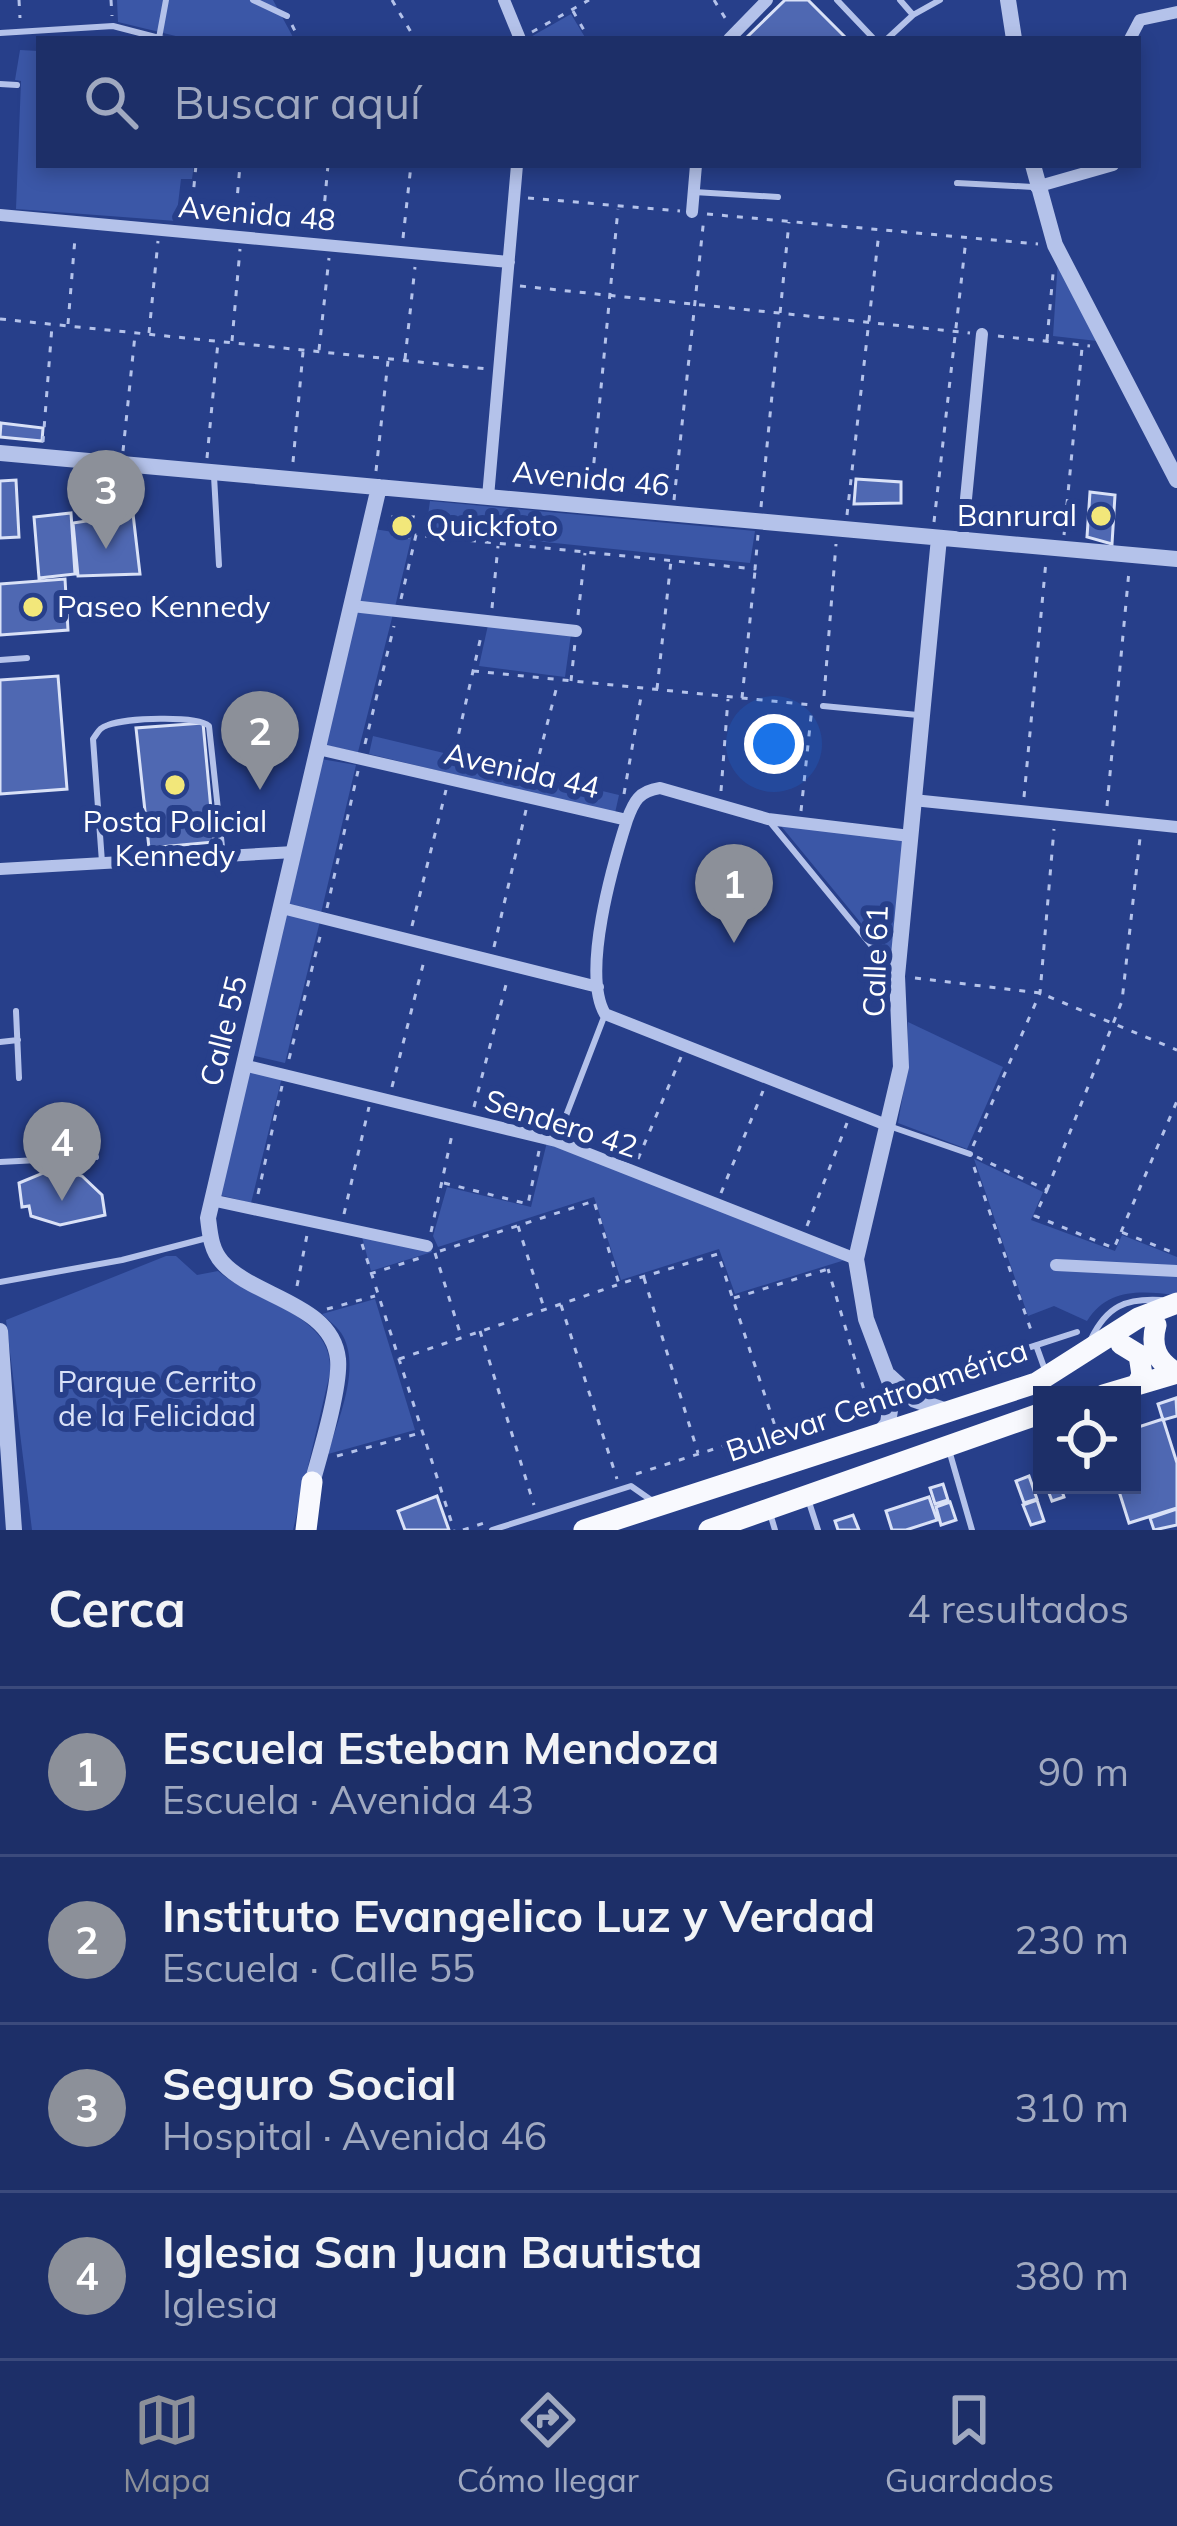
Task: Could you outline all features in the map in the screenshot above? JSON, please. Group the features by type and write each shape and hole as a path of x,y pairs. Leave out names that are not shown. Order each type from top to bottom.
{"main road":[{"name":"Bulevar Centroamérica","path":"584,1530 1042,1380 1082,1342 1177,1302"},
{"path":"1042,1380 1068,1375 1172,1319"},
{"path":"1172,1319 1154,1348 1159,1359 1177,1373"},
{"path":"1121,1344 1139,1354 1142,1376 1137,1385"},
{"path":"1134,1386 1177,1373"},
{"path":"709,1530 772,1520 806,1496 1033,1416"},
{"path":"302,1530 315,1472"}],"street":[{"path":"504,0 519,36"},
{"path":"732,36 766,0"},
{"path":"1008,0 1014,36"},
{"path":"1132,36 1141,20 1169,8"},
{"path":"488,497 517,168"},
{"path":"696,168 698,213"},
{"path":"1033,168 1055,245 1177,480"},
{"path":"1036,188 1103,168"},
{"name":"Avenida 48","path":"0,215 509,262"},
{"path":"962,540 982,334"},
{"name":"Avenida 46","path":"0,453 1177,559"},
{"name":"Calle 55","path":"210,1237 211,1200 377,487"},
{"name":"Calle 61","path":"879,1434 893,1407 894,1382 860,1298 857,1260 901,1067 891,969 910,836 936,538"},
{"path":"352,606 576,631"},
{"name":"Avenida 44","path":"318,749 623,819 634,800 646,790 660,788 768,819 910,836"},
{"path":"913,800 1177,827"},
{"path":"623,819 601,914 598,999 605,1014 889,1126"},
{"path":"0,869 294,852"},
{"path":"282,908 598,987"},
{"name":"Sendero 42","path":"243,1065 549,1140 857,1260"},
{"path":"211,1200 431,1249"},
{"path":"210,1237 222,1262 321,1324 333,1340 338,1367 315,1472"},
{"path":"1056,1265 1177,1270"},
{"path":"0,1333 14,1530"},
{"path":"894,1382 931,1408 948,1412"}],"lane":[{"path":"161,36 166,0"},
{"path":"253,0 287,16"},
{"path":"837,0 871,36"},
{"path":"900,0 913,15"},
{"path":"890,36 913,15 940,0"},
{"path":"0,33 112,26 153,36"},
{"path":"0,84 17,85"},
{"path":"957,183 1036,188"},
{"path":"694,192 778,197"},
{"path":"210,472 219,566"},
{"path":"0,660 27,658"},
{"path":"823,706 922,715"},
{"path":"102,863 93,739 105,726 126,722 198,718 209,725 223,856"},
{"path":"768,819 891,969"},
{"path":"16,1012 19,1078"},
{"path":"549,1140 605,1014"},
{"path":"0,1042 18,1040"},
{"path":"889,1126 970,1154"},
{"path":"0,1162 95,1157"},
{"path":"0,1282 122,1260 210,1237"},
{"path":"894,1382 1036,1345 1082,1342"},
{"path":"1036,1345 1042,1380"},
{"path":"949,1446 972,1530"},
{"path":"492,1530 631,1486 658,1506"},
{"path":"806,1496 818,1530"}],"path":[{"path":"19,0 20,32"},
{"path":"111,0 112,26"},
{"path":"392,0 413,36"},
{"path":"525,36 589,0"},
{"path":"714,0 732,36"},
{"path":"572,9 587,36"},
{"path":"190,232 196,168"},
{"path":"231,343 240,168"},
{"path":"318,352 328,168"},
{"path":"405,361 410,168"},
{"path":"514,197 1055,245 1047,340"},
{"path":"589,506 618,206"},
{"path":"673,514 695,304 698,213"},
{"path":"68,326 76,222"},
{"path":"742,698 789,222"},
{"path":"148,334 159,230"},
{"path":"473,671 823,706 879,230"},
{"path":"936,538 966,238"},
{"path":"507,284 1109,348"},
{"path":"0,319 499,370"},
{"path":"42,457 52,325"},
{"path":"122,464 135,333"},
{"path":"210,472 218,341"},
{"path":"1023,812 1082,345"},
{"path":"291,479 303,350"},
{"path":"377,487 388,359"},
{"path":"255,1209 416,535 755,569"},
{"path":"409,940 488,622 499,543"},
{"path":"1106,820 1130,555"},
{"path":"657,691 671,560"},
{"path":"491,960 558,682"},
{"path":"623,819 642,689"},
{"path":"719,805 728,697"},
{"path":"799,823 812,705"},
{"path":"1036,1345 970,1154 1040,993 1055,815"},
{"path":"1142,824 1122,1001 1035,1216 1114,1247 1177,1102"},
{"path":"388,1100 428,945"},
{"path":"471,1120 511,965"},
{"path":"891,969 1040,993 1177,1050"},
{"path":"632,1172 686,1046"},
{"path":"716,1204 768,1078"},
{"path":"341,1228 372,1096"},
{"path":"802,1238 852,1111"},
{"path":"456,1117 431,1249 462,1337"},
{"path":"444,1183 528,1204 549,1140"},
{"path":"970,1154 1047,1190"},
{"path":"370,1274 431,1249 594,1201 619,1284"},
{"path":"297,1286 310,1221"},
{"path":"518,1226 544,1310"},
{"path":"358,1231 454,1530"},
{"path":"1121,1232 1177,1254"},
{"path":"398,1359 718,1254 776,1430"},
{"path":"733,1298 857,1260"},
{"path":"638,1474 867,1400 828,1269"},
{"path":"643,1277 698,1454"},
{"path":"305,1315 377,1295"},
{"path":"560,1304 617,1480"},
{"path":"480,1331 535,1507"},
{"path":"315,1472 422,1433"},
{"path":"463,1530 499,1519"}],"green space":[{"path":"117,0 273,0 292,36 176,36 118,22"},
{"path":"571,14 584,36 532,36"},
{"path":"20,50 36,51 36,168 194,168 192,179 181,179 176,221 16,209 21,81 15,80"},
{"path":"1058,260 1097,341 1053,336"},
{"path":"430,501 755,531 750,563 426,530"},
{"path":"374,529 412,535 395,607 356,603"},
{"path":"354,612 393,614 358,752 324,745"},
{"path":"488,625 571,634 565,677 479,666"},
{"path":"373,736 619,795 615,813 369,754"},
{"path":"321,759 356,765 321,913 289,905"},
{"path":"781,826 905,840 893,962"},
{"path":"287,913 320,921 285,1063 251,1055"},
{"path":"908,1022 1003,1067 967,1149 898,1123 908,1066"},
{"path":"248,1065 283,1073 251,1203 216,1194"},
{"path":"549,1134 845,1260 735,1294 719,1249 621,1280 594,1197 438,1247 433,1236 447,1187 531,1207"},
{"path":"974,1159 1043,1192 1031,1220 1115,1251 1122,1235 1177,1257 1177,1295 1115,1297 1087,1321 1054,1306 1028,1316"},
{"path":"361,1233 430,1241 432,1252 371,1271"},
{"name":"Parque Cerrito de la Felicidad","path":"176,1256 197,1275 218,1271 290,1312 320,1337 328,1353 330,1373 293,1530 32,1530 6,1320"},
{"path":"375,1299 415,1430 328,1454 350,1364 343,1336 322,1314"}],"building":[{"path":"785,0 808,0 844,36 748,36"},
{"path":"1,423 43,428 42,441 0,437"},
{"path":"856,479 901,482 901,503 854,504"},
{"path":"16,480 19,537 0,538 0,481"},
{"name":"Banrural","path":"1090,492 1115,495 1112,544 1087,537"},
{"path":"71,513 75,574 39,578 34,517"},
{"path":"133,514 140,574 78,576 73,523"},
{"name":"Quickfoto","path":"393,517 413,517 408,537 394,535"},
{"name":"Paseo Kennedy","path":"65,579 68,630 0,635 0,584"},
{"path":"58,676 67,789 0,794 0,680"},
{"name":"Posta Policial Kennedy","path":"203,723 214,842 149,848 136,728"},
{"path":"55,1168 82,1176 102,1195 105,1215 60,1225 31,1216 29,1206 22,1207 19,1183"},
{"path":"1176,1398 1177,1416 1163,1420 1158,1404"},
{"path":"1163,1419 1177,1463 1177,1508 1129,1523 1120,1494 1141,1494 1141,1426"},
{"path":"1029,1476 1037,1499 1024,1503 1016,1481"},
{"path":"943,1484 948,1500 935,1504 930,1488"},
{"path":"437,1496 449,1530 405,1530 398,1511"},
{"path":"929,1497 937,1520 892,1530 886,1511"},
{"path":"1037,1500 1044,1521 1031,1525 1023,1505"},
{"path":"950,1502 956,1520 941,1525 936,1507"},
{"path":"1177,1509 1177,1525 1154,1530 1150,1518"},
{"path":"853,1515 859,1530 838,1530 835,1521"}],"place":[{"name":"Banrural","path":"1101,516"},
{"name":"Quickfoto","path":"402,526"},
{"name":"Seguro Social","path":"106,549"},
{"name":"Paseo Kennedy","path":"33,607"},
{"name":"Posta Policial Kennedy","path":"175,785"},
{"name":"Instituto Evangelico Luz y Verdad","path":"260,790"},
{"name":"Escuela Esteban Mendoza","path":"734,943"},
{"name":"Iglesia San Juan Bautista","path":"62,1201"}]}
